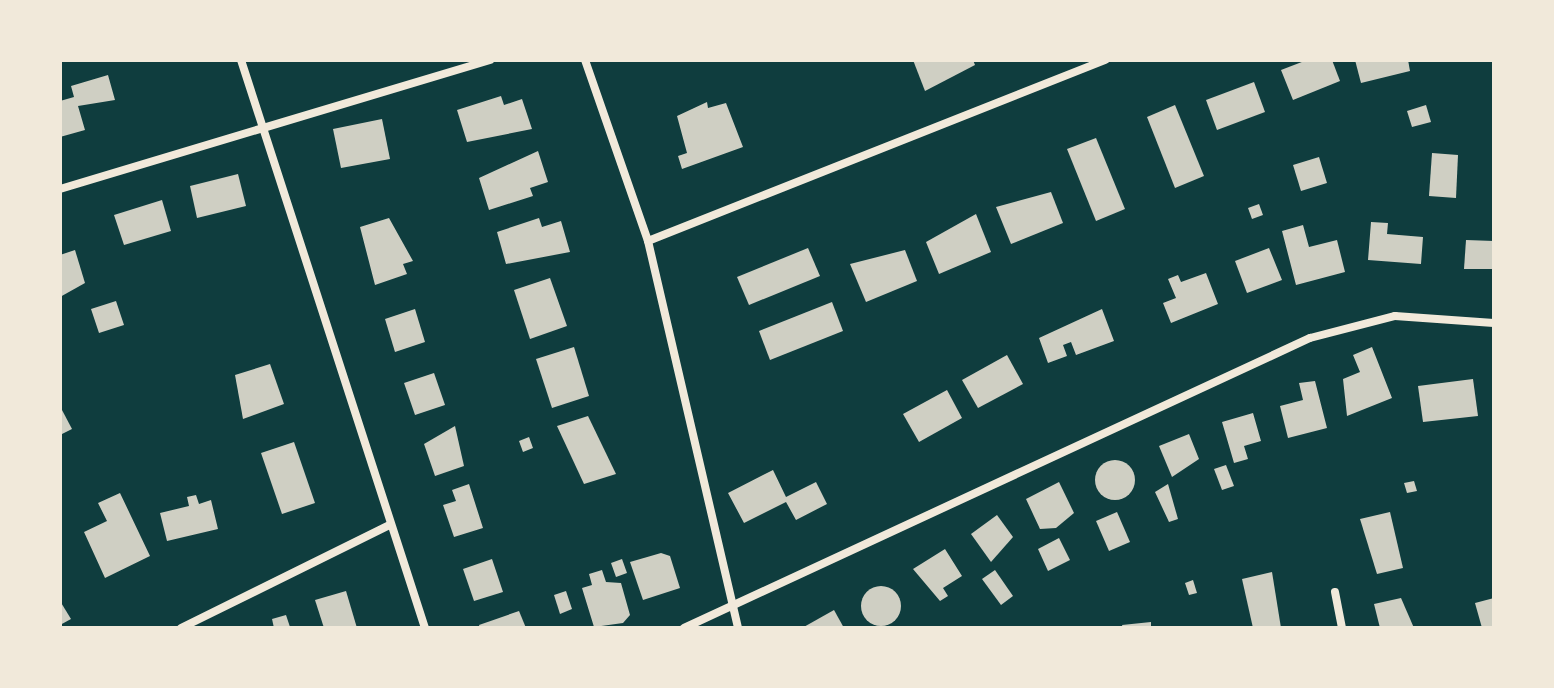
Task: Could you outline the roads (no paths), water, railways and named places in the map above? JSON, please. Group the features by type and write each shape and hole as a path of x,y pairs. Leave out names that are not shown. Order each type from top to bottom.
{"street":[{"path":"241,60 425,628"},
{"path":"60,189 262,125 490,60"},
{"path":"585,60 648,241 730,605 738,628"},
{"path":"648,241 1106,60"},
{"path":"684,628 1310,338 1395,316 1494,323"},
{"path":"181,628 391,524"},
{"path":"1335,592 1342,628"}]}
